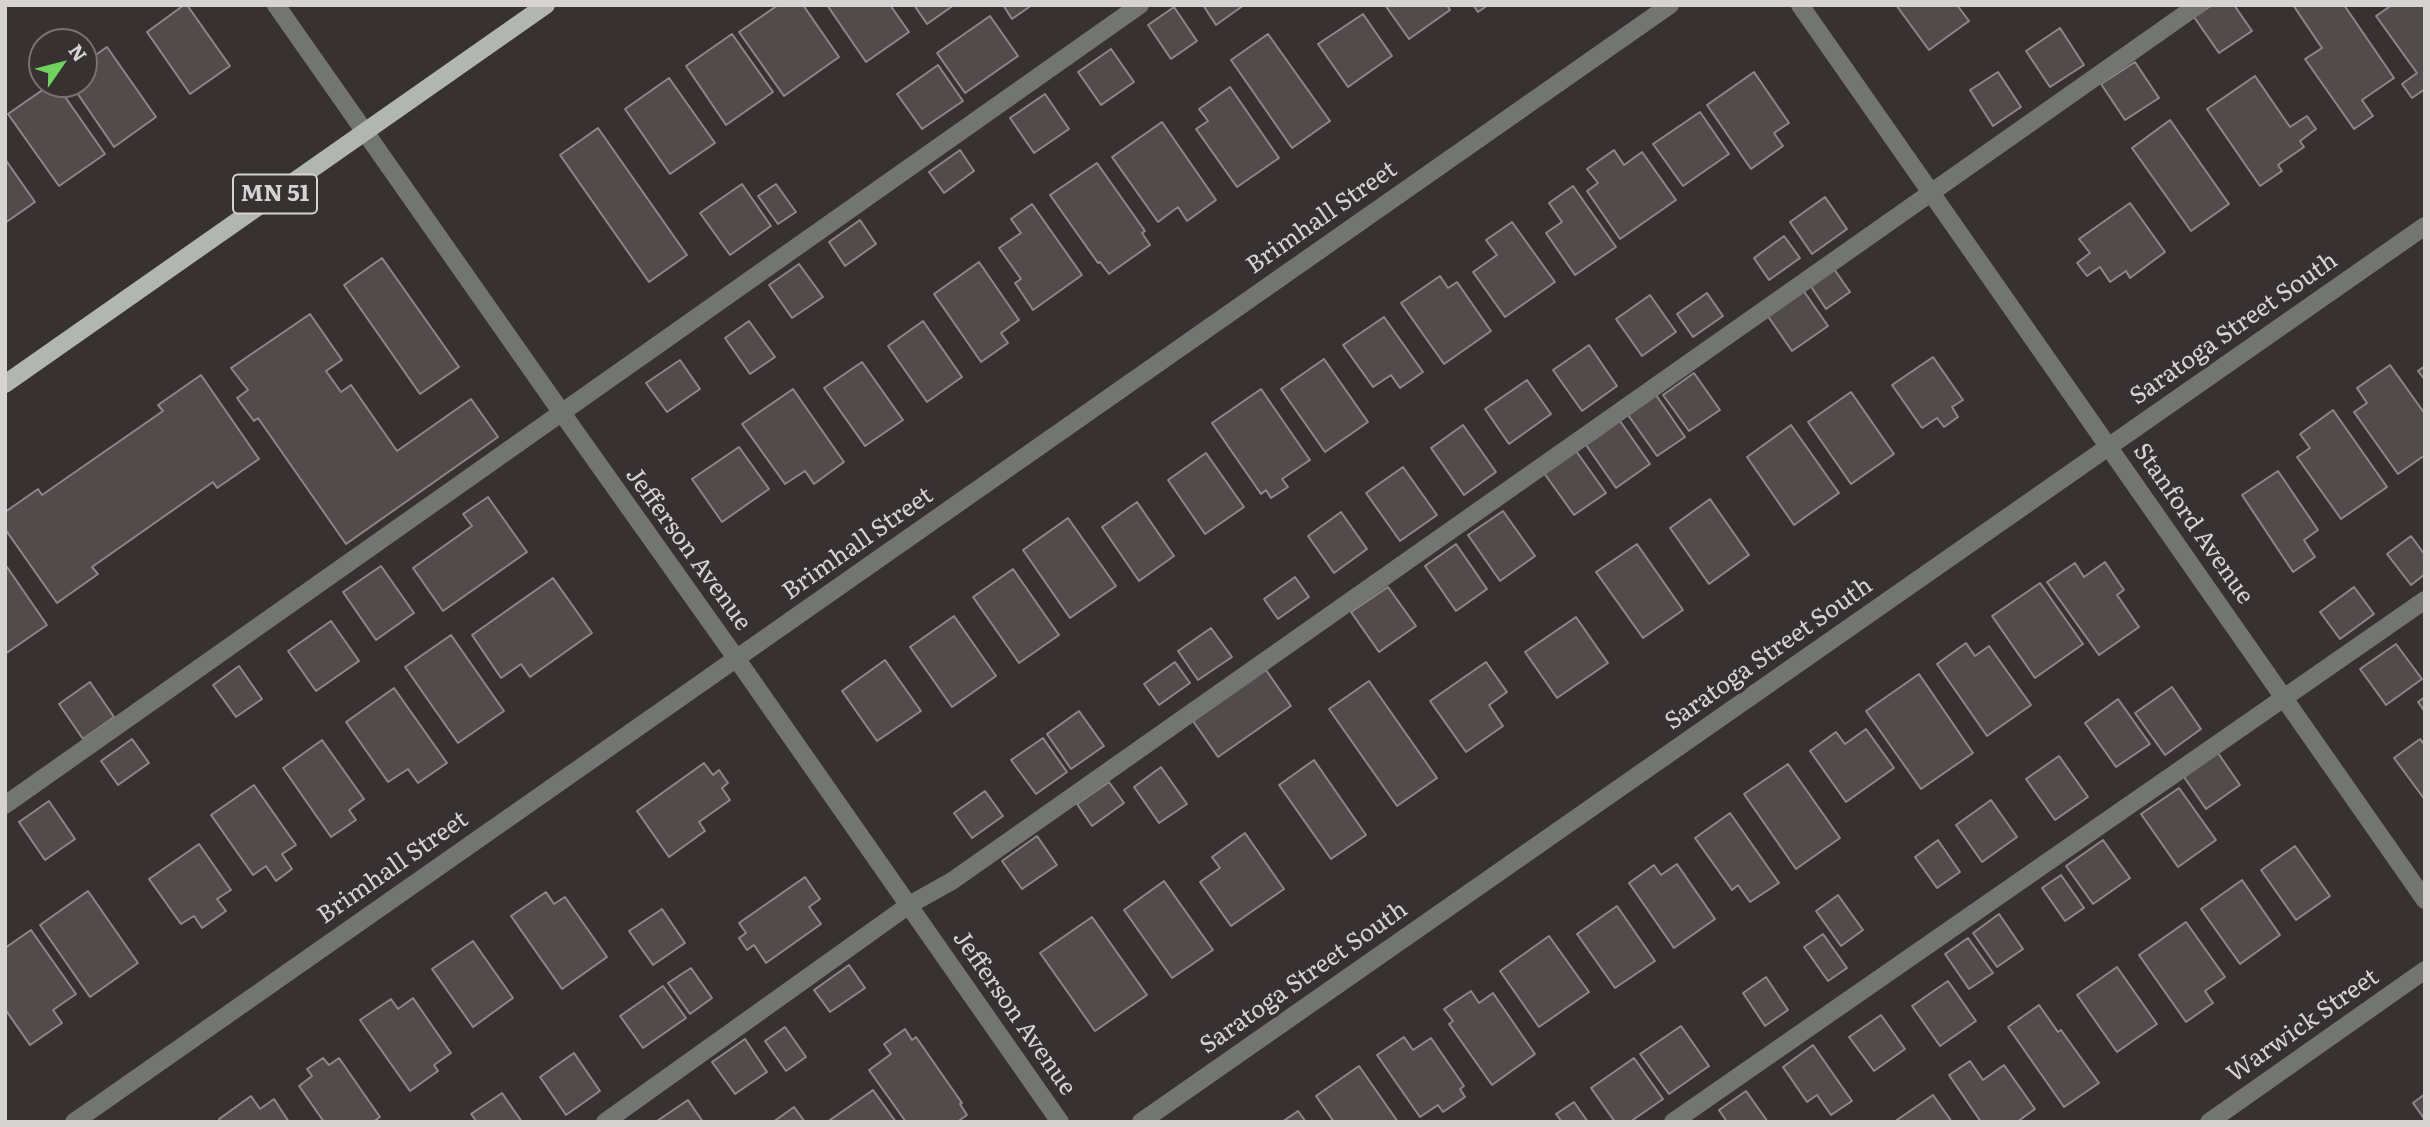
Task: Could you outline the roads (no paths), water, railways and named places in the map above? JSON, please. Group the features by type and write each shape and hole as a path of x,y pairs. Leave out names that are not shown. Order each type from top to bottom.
{"main road":[{"name":"MN 51","path":"5,384 546,5"}],"street":[{"name":"Jefferson Avenue","path":"276,5 1060,1122"},
{"path":"5,804 1140,5"},
{"name":"Brimhall Street","path":"74,1122 1670,5"},
{"name":"Stanford Avenue","path":"1800,5 2425,900"},
{"path":"605,1122 909,905 952,881 2198,5"},
{"name":"Saratoga Street South","path":"1141,1122 2425,226"},
{"path":"1674,1122 2425,600"},
{"name":"Warwick Street","path":"2209,1122 2425,970"}]}
